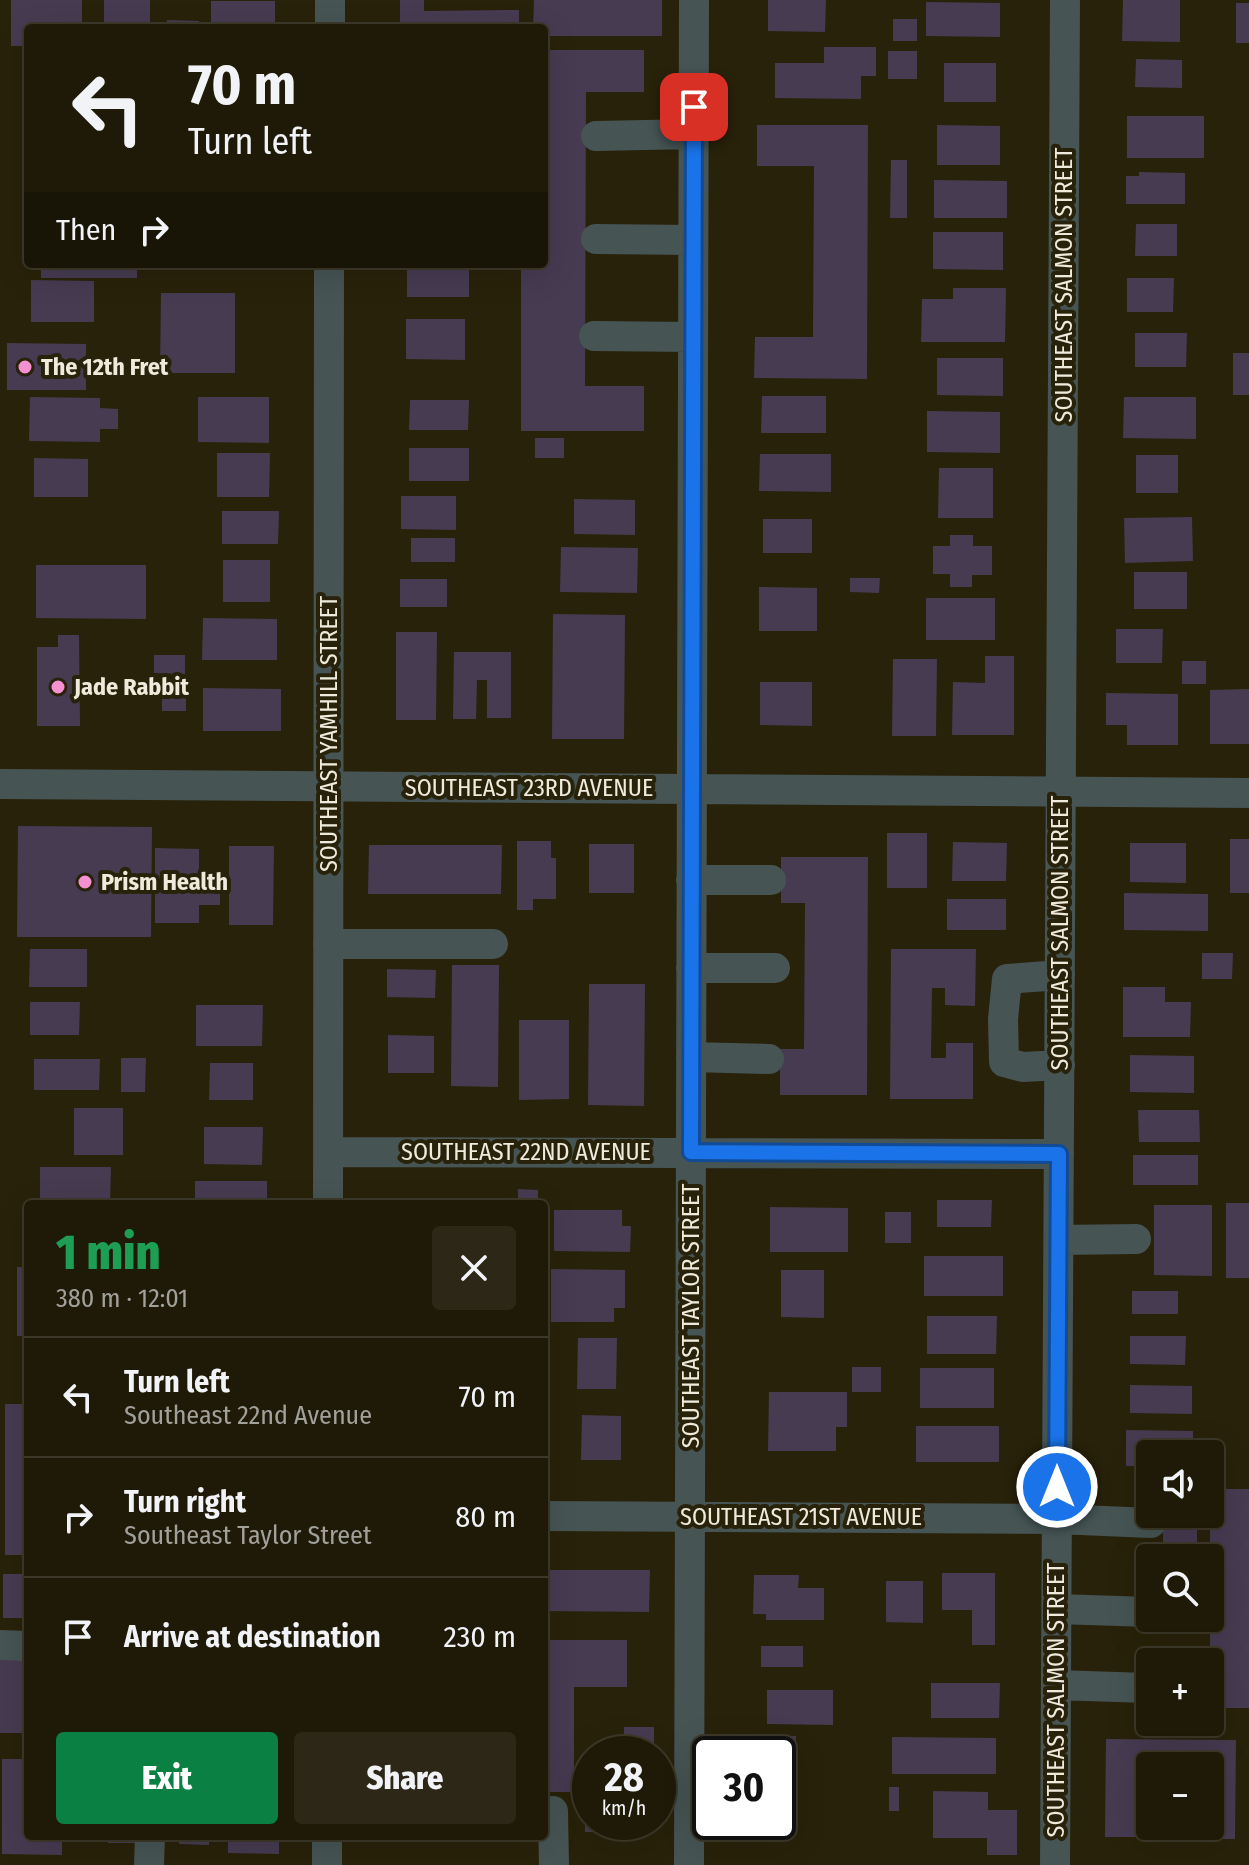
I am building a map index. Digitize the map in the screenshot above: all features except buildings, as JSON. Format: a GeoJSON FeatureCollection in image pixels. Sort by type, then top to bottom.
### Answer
{"type":"FeatureCollection","features":[{"type":"Feature","properties":{"kind":"street"},"geometry":{"type":"LineString","coordinates":[[330,0],[330,24]]}},
{"type":"Feature","properties":{"kind":"street","name":"SOUTHEAST TAYLOR STREET"},"geometry":{"type":"LineString","coordinates":[[689,1865],[694,0]]}},
{"type":"Feature","properties":{"kind":"street","name":"SOUTHEAST SALMON STREET"},"geometry":{"type":"LineString","coordinates":[[1055,1865],[1065,0]]}},
{"type":"Feature","properties":{"kind":"street"},"geometry":{"type":"LineString","coordinates":[[596,136],[694,134]]}},
{"type":"Feature","properties":{"kind":"street"},"geometry":{"type":"LineString","coordinates":[[596,239],[693,240]]}},
{"type":"Feature","properties":{"kind":"street","name":"SOUTHEAST YAMHILL STREET"},"geometry":{"type":"LineString","coordinates":[[328,1200],[329,268]]}},
{"type":"Feature","properties":{"kind":"street"},"geometry":{"type":"LineString","coordinates":[[594,336],[693,337]]}},
{"type":"Feature","properties":{"kind":"street","name":"SOUTHEAST 23RD AVENUE"},"geometry":{"type":"LineString","coordinates":[[0,784],[1249,793]]}},
{"type":"Feature","properties":{"kind":"street"},"geometry":{"type":"LineString","coordinates":[[691,880],[771,880]]}},
{"type":"Feature","properties":{"kind":"street"},"geometry":{"type":"LineString","coordinates":[[328,944],[493,944]]}},
{"type":"Feature","properties":{"kind":"street"},"geometry":{"type":"LineString","coordinates":[[691,968],[775,968]]}},
{"type":"Feature","properties":{"kind":"street"},"geometry":{"type":"LineString","coordinates":[[1060,975],[1007,979],[1003,1019],[1004,1062],[1023,1067],[1060,1065]]}},
{"type":"Feature","properties":{"kind":"street"},"geometry":{"type":"LineString","coordinates":[[691,1057],[769,1059]]}},
{"type":"Feature","properties":{"kind":"street","name":"SOUTHEAST 22ND AVENUE"},"geometry":{"type":"LineString","coordinates":[[328,1152],[1059,1154]]}},
{"type":"Feature","properties":{"kind":"street"},"geometry":{"type":"LineString","coordinates":[[1059,1240],[1136,1239]]}},
{"type":"Feature","properties":{"kind":"street","name":"SOUTHEAST 21ST AVENUE"},"geometry":{"type":"LineString","coordinates":[[548,1516],[1057,1519],[1136,1522]]}},
{"type":"Feature","properties":{"kind":"street"},"geometry":{"type":"LineString","coordinates":[[1057,1609],[1136,1612]]}},
{"type":"Feature","properties":{"kind":"street"},"geometry":{"type":"LineString","coordinates":[[0,1645],[24,1646]]}},
{"type":"Feature","properties":{"kind":"street"},"geometry":{"type":"LineString","coordinates":[[1056,1685],[1136,1688]]}},
{"type":"Feature","properties":{"kind":"street"},"geometry":{"type":"LineString","coordinates":[[553,1811],[554,1865]]}},
{"type":"Feature","properties":{"kind":"street"},"geometry":{"type":"LineString","coordinates":[[149,1865],[150,1840]]}},
{"type":"Feature","properties":{"kind":"street"},"geometry":{"type":"LineString","coordinates":[[327,1840],[327,1865]]}},
{"type":"Feature","properties":{"kind":"place","name":"The 12th Fret"},"geometry":{"type":"Point","coordinates":[25,367]}},
{"type":"Feature","properties":{"kind":"place","name":"Jade Rabbit"},"geometry":{"type":"Point","coordinates":[58,687]}},
{"type":"Feature","properties":{"kind":"place","name":"Prism Health"},"geometry":{"type":"Point","coordinates":[85,882]}},
{"type":"Feature","properties":{"kind":"route"},"geometry":{"type":"LineString","coordinates":[[694,107],[691,1152],[1059,1154],[1057,1487]]}}]}
